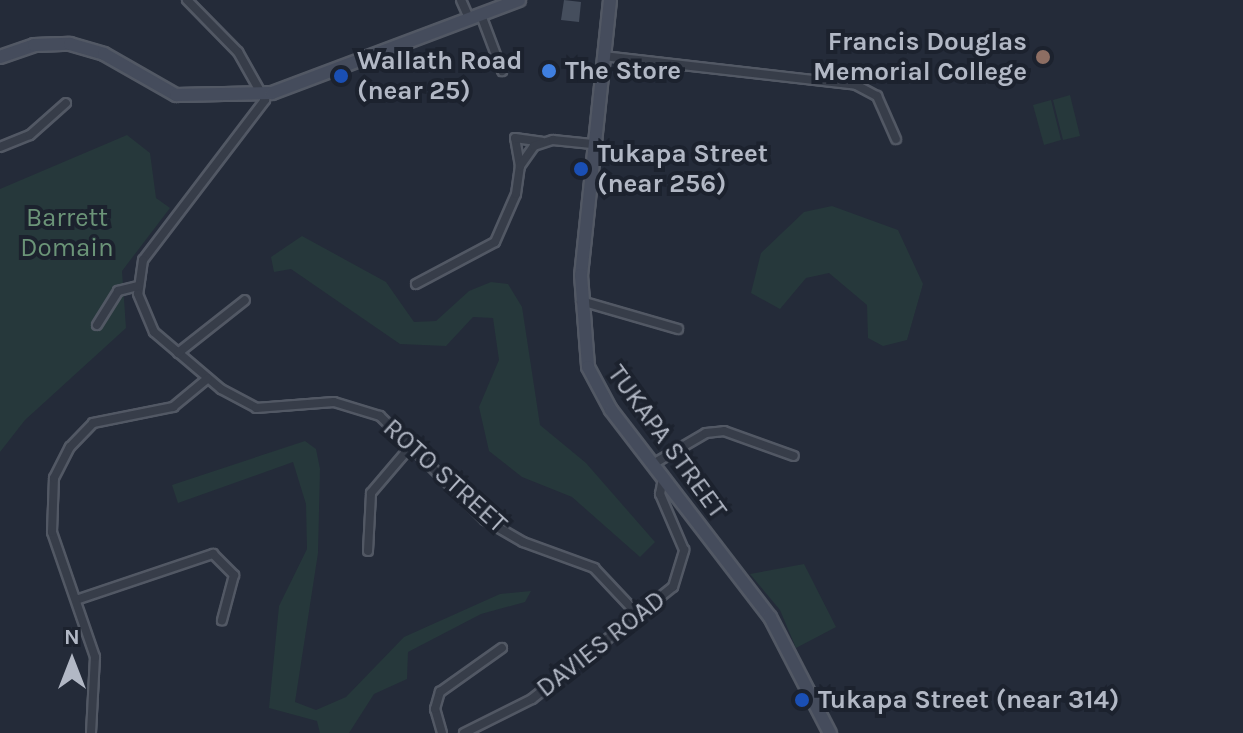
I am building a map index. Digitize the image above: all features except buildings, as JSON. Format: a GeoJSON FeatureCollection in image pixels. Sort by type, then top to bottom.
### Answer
{"type":"FeatureCollection","features":[{"type":"Feature","properties":{"kind":"street"},"geometry":{"type":"LineString","coordinates":[[97,325],[118,291],[138,286],[148,251],[265,100],[238,52],[187,0]]}},
{"type":"Feature","properties":{"kind":"street"},"geometry":{"type":"LineString","coordinates":[[461,0],[475,16],[502,71]]}},
{"type":"Feature","properties":{"kind":"street"},"geometry":{"type":"LineString","coordinates":[[0,57],[34,45],[70,44],[104,54],[176,95],[282,91],[519,0]]}},
{"type":"Feature","properties":{"kind":"street","name":"TUKAPA STREET"},"geometry":{"type":"LineString","coordinates":[[610,0],[592,144],[580,301],[592,379],[663,478],[770,617],[830,733]]}},
{"type":"Feature","properties":{"kind":"street"},"geometry":{"type":"LineString","coordinates":[[603,56],[856,85],[877,96],[896,139]]}},
{"type":"Feature","properties":{"kind":"street"},"geometry":{"type":"LineString","coordinates":[[0,147],[30,135],[66,103]]}},
{"type":"Feature","properties":{"kind":"street"},"geometry":{"type":"LineString","coordinates":[[416,284],[495,242],[516,194],[520,166],[515,138],[592,144]]}},
{"type":"Feature","properties":{"kind":"street"},"geometry":{"type":"LineString","coordinates":[[520,166],[542,142]]}},
{"type":"Feature","properties":{"kind":"street","name":"ROTO STREET"},"geometry":{"type":"LineString","coordinates":[[138,286],[147,322],[178,353],[240,402],[268,411],[357,406],[380,416],[495,527],[594,568],[640,617]]}},
{"type":"Feature","properties":{"kind":"street"},"geometry":{"type":"LineString","coordinates":[[178,353],[245,300]]}},
{"type":"Feature","properties":{"kind":"street"},"geometry":{"type":"LineString","coordinates":[[580,301],[678,329]]}},
{"type":"Feature","properties":{"kind":"street"},"geometry":{"type":"LineString","coordinates":[[91,733],[95,657],[50,520],[52,489],[64,456],[93,423],[173,407],[208,378]]}},
{"type":"Feature","properties":{"kind":"street"},"geometry":{"type":"LineString","coordinates":[[653,464],[706,433],[724,431],[794,456]]}},
{"type":"Feature","properties":{"kind":"street"},"geometry":{"type":"LineString","coordinates":[[368,551],[371,493],[411,446]]}},
{"type":"Feature","properties":{"kind":"street","name":"DAVIES ROAD"},"geometry":{"type":"LineString","coordinates":[[464,733],[512,712],[640,617],[673,587],[685,560],[660,494],[663,478]]}},
{"type":"Feature","properties":{"kind":"street"},"geometry":{"type":"LineString","coordinates":[[76,600],[213,554],[234,575],[222,620]]}},
{"type":"Feature","properties":{"kind":"street"},"geometry":{"type":"LineString","coordinates":[[442,733],[435,709],[440,692],[502,648]]}},
{"type":"Feature","properties":{"kind":"green space"},"geometry":{"type":"Polygon","coordinates":[[[1070,95],[1080,136],[1063,140],[1053,100],[1070,95]]]}},
{"type":"Feature","properties":{"kind":"green space"},"geometry":{"type":"Polygon","coordinates":[[[1051,100],[1061,140],[1044,145],[1033,105],[1051,100]]]}},
{"type":"Feature","properties":{"kind":"green space","name":"Barrett Domain"},"geometry":{"type":"Polygon","coordinates":[[[127,135],[150,153],[156,198],[170,208],[122,271],[126,328],[25,420],[0,452],[0,189],[127,135]]]}},
{"type":"Feature","properties":{"kind":"green space"},"geometry":{"type":"Polygon","coordinates":[[[832,206],[898,230],[923,284],[907,340],[883,346],[868,338],[867,305],[829,273],[806,278],[780,309],[751,293],[761,253],[804,212],[832,206]]]}},
{"type":"Feature","properties":{"kind":"green space"},"geometry":{"type":"Polygon","coordinates":[[[302,236],[386,282],[414,322],[436,321],[469,291],[491,282],[508,284],[522,307],[540,425],[586,463],[655,542],[640,557],[572,497],[522,477],[489,451],[479,407],[499,360],[493,318],[473,317],[446,346],[400,344],[291,269],[274,272],[271,257],[302,236]]]}},
{"type":"Feature","properties":{"kind":"green space"},"geometry":{"type":"Polygon","coordinates":[[[305,441],[316,449],[320,469],[318,553],[295,702],[316,710],[346,697],[404,637],[500,594],[531,591],[525,602],[481,614],[408,652],[407,679],[374,694],[349,733],[320,733],[317,721],[269,708],[279,606],[307,549],[306,504],[293,462],[178,503],[172,485],[305,441]]]}},
{"type":"Feature","properties":{"kind":"green space"},"geometry":{"type":"Polygon","coordinates":[[[804,564],[836,627],[796,648],[780,610],[750,574],[804,564]]]}},
{"type":"Feature","properties":{"kind":"place","name":"Francis Douglas Memorial College"},"geometry":{"type":"Point","coordinates":[1043,57]}},
{"type":"Feature","properties":{"kind":"place","name":"The Store"},"geometry":{"type":"Point","coordinates":[549,71]}},
{"type":"Feature","properties":{"kind":"place","name":"Wallath Road (near 25)"},"geometry":{"type":"Point","coordinates":[341,76]}},
{"type":"Feature","properties":{"kind":"place","name":"Tukapa Street (near 256)"},"geometry":{"type":"Point","coordinates":[581,169]}},
{"type":"Feature","properties":{"kind":"place","name":"Tukapa Street (near 314)"},"geometry":{"type":"Point","coordinates":[802,700]}}]}
